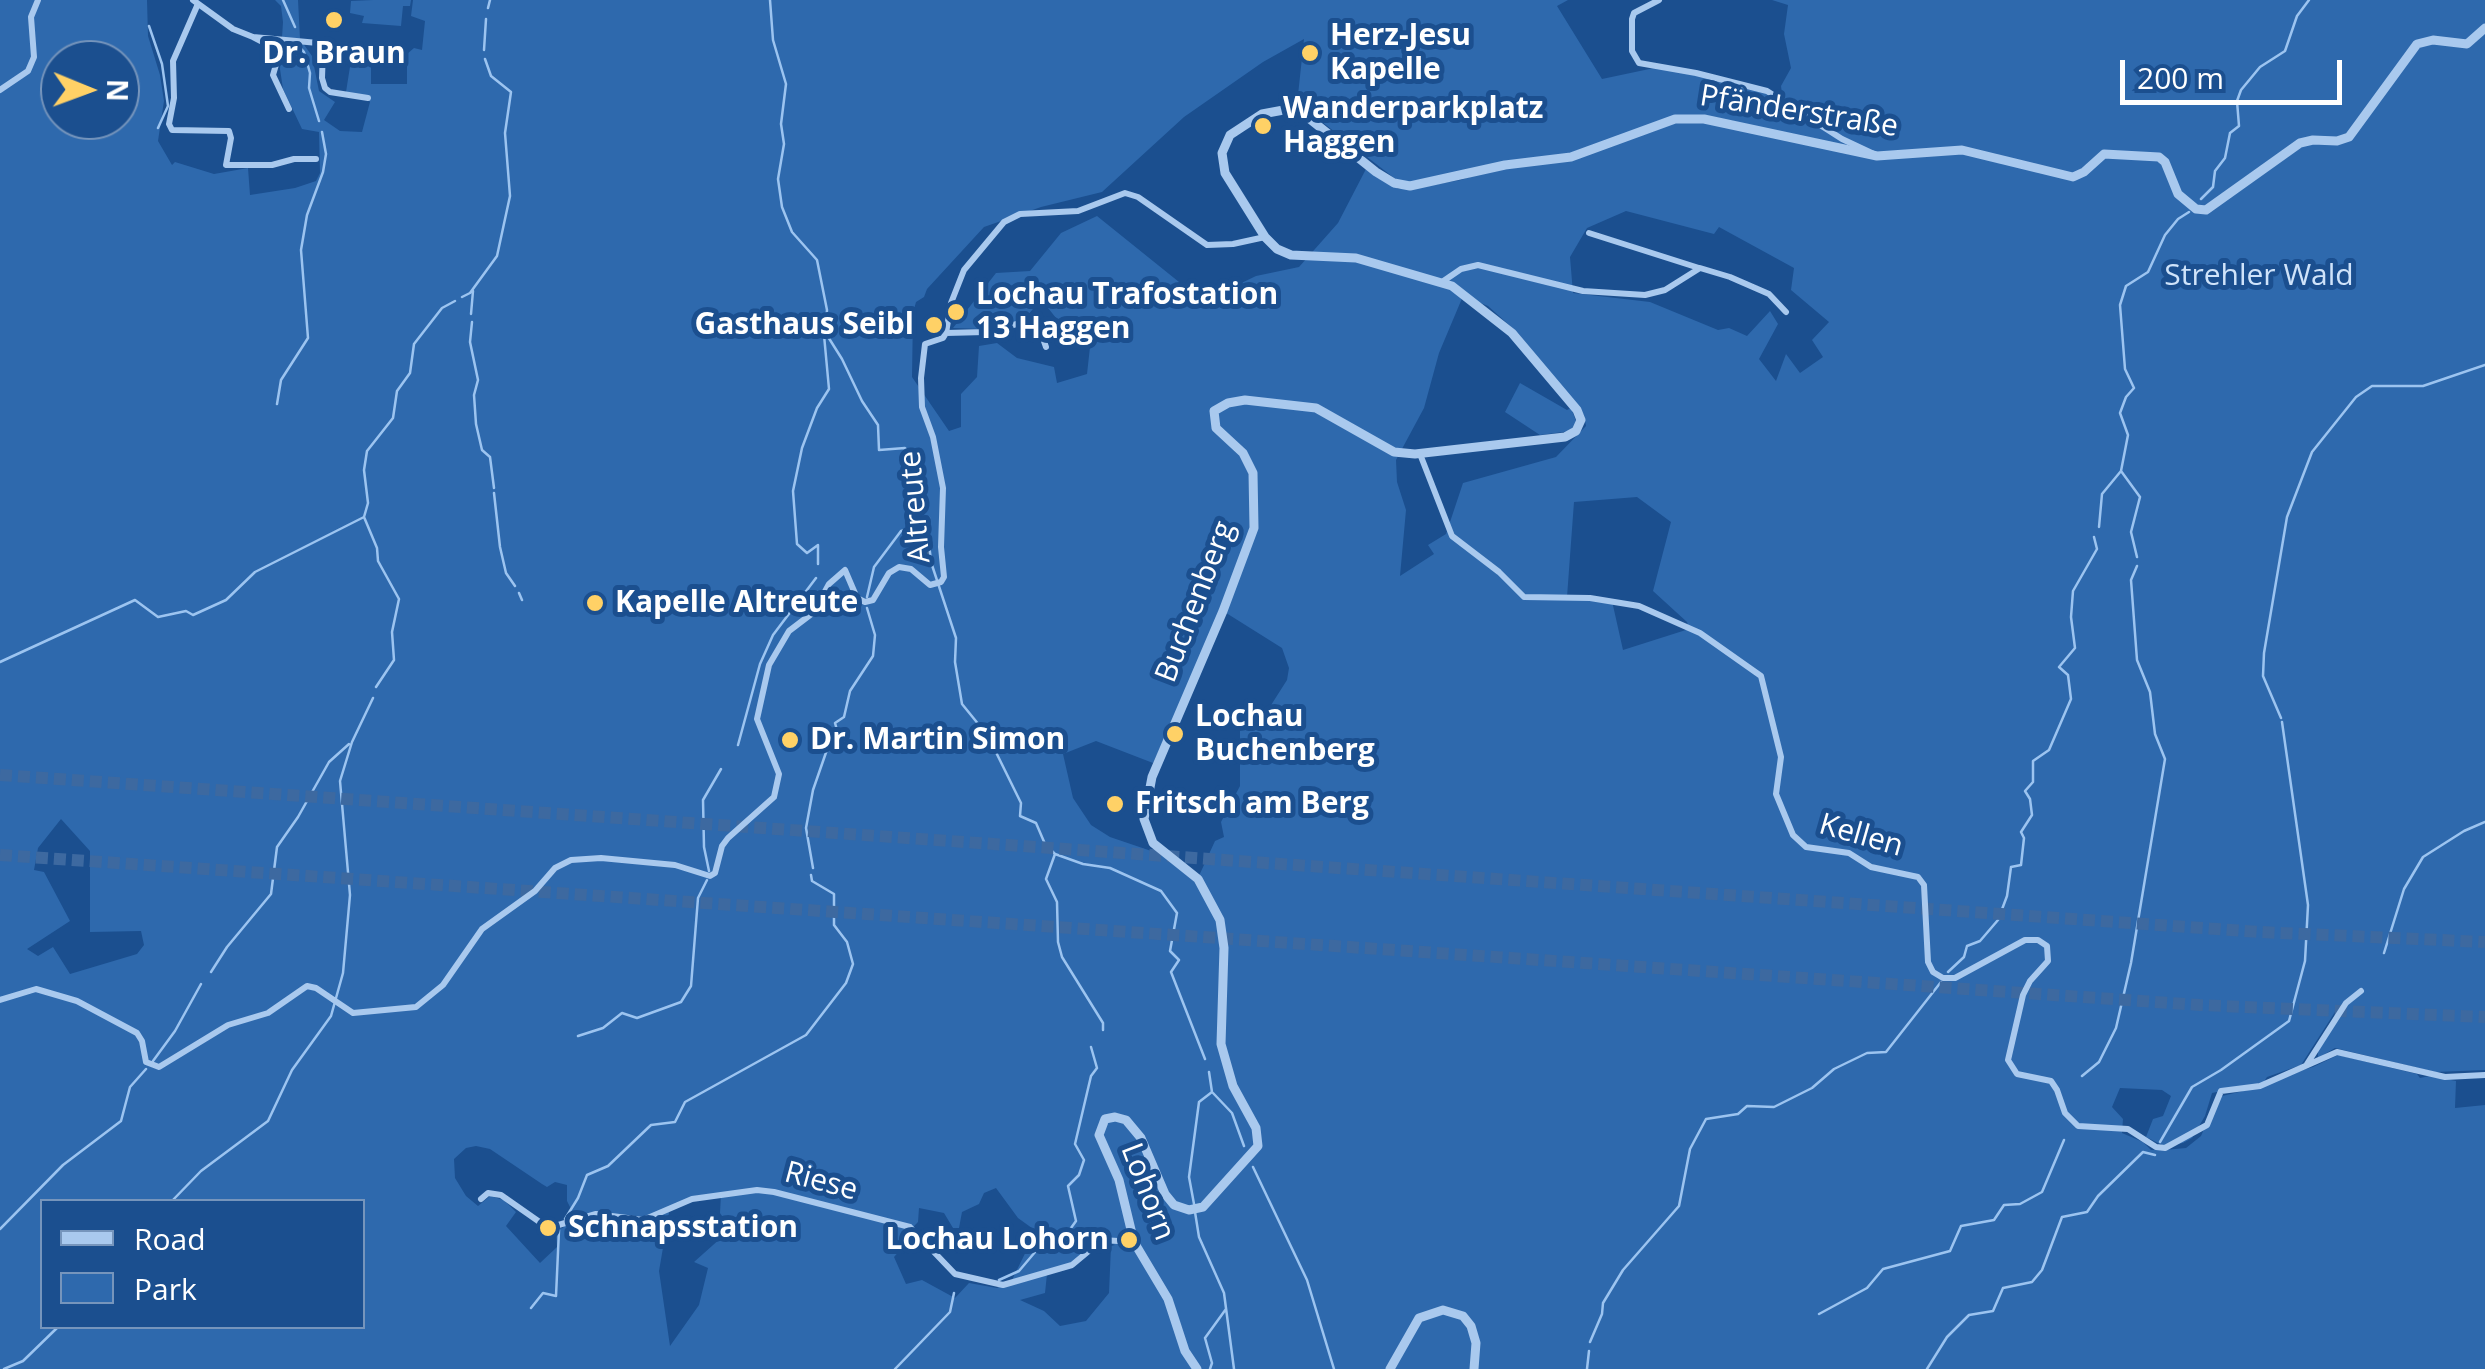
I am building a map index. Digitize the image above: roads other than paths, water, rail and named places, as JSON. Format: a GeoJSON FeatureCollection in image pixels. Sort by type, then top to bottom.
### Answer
{"type":"FeatureCollection","features":[{"type":"Feature","properties":{"kind":"street"},"geometry":{"type":"LineString","coordinates":[[0,90],[23,76],[34,57],[31,17],[38,0]]}},
{"type":"Feature","properties":{"kind":"street"},"geometry":{"type":"LineString","coordinates":[[1659,0],[1634,13],[1632,19],[1632,51],[1639,64],[1767,91],[1842,139],[1877,156]]}},
{"type":"Feature","properties":{"kind":"street"},"geometry":{"type":"LineString","coordinates":[[289,108],[274,75],[280,51],[233,29],[195,3],[173,61],[174,98],[169,124],[172,130],[229,131],[232,138],[226,165],[272,165],[294,158],[316,159]]}},
{"type":"Feature","properties":{"kind":"street","name":"Pfänderstraße"},"geometry":{"type":"LineString","coordinates":[[1265,237],[1225,173],[1223,148],[1235,130],[1270,111],[1306,116],[1376,172],[1394,183],[1410,186],[1505,165],[1571,157],[1656,125],[1690,118],[1739,124],[1877,156],[1962,150],[2073,177],[2104,154],[2159,157],[2165,162],[2178,194],[2196,209],[2206,210],[2300,143],[2338,142],[2350,136],[2417,44],[2433,40],[2467,44],[2485,28]]}},
{"type":"Feature","properties":{"kind":"street"},"geometry":{"type":"LineString","coordinates":[[253,37],[318,43],[323,48],[325,88],[368,98]]}},
{"type":"Feature","properties":{"kind":"street"},"geometry":{"type":"LineString","coordinates":[[1046,347],[1041,332],[1028,324],[985,332],[946,333],[951,303],[962,274],[1004,222],[1023,214],[1078,211],[1125,193],[1138,197],[1206,245],[1265,237],[1291,255],[1356,258],[1442,282],[1462,292],[1512,332],[1577,410],[1581,420],[1576,431],[1564,437],[1420,454]]}},
{"type":"Feature","properties":{"kind":"street"},"geometry":{"type":"LineString","coordinates":[[1589,233],[1730,277],[1769,294],[1786,312]]}},
{"type":"Feature","properties":{"kind":"street"},"geometry":{"type":"LineString","coordinates":[[1442,282],[1461,269],[1478,265],[1583,291],[1645,295],[1665,290],[1700,268]]}},
{"type":"Feature","properties":{"kind":"street","name":"Altreute"},"geometry":{"type":"LineString","coordinates":[[0,1000],[36,989],[77,1001],[137,1032],[146,1062],[154,1067],[173,1061],[228,1025],[268,1013],[307,986],[361,1014],[416,1007],[443,985],[482,929],[535,891],[556,868],[577,858],[676,864],[702,876],[715,872],[728,838],[774,797],[779,774],[756,719],[769,665],[789,630],[814,612],[829,584],[845,570],[857,598],[864,602],[873,600],[889,573],[899,567],[912,568],[937,583],[944,570],[944,488],[933,436],[922,408],[924,348],[946,333]]}},
{"type":"Feature","properties":{"kind":"street","name":"Buchenberg"},"geometry":{"type":"LineString","coordinates":[[1198,878],[1153,843],[1144,809],[1152,776],[1254,528],[1252,473],[1243,454],[1216,428],[1214,411],[1239,400],[1316,408],[1394,452],[1420,454]]}},
{"type":"Feature","properties":{"kind":"street","name":"Kellen"},"geometry":{"type":"LineString","coordinates":[[1420,454],[1452,536],[1499,572],[1521,595],[1530,600],[1590,598],[1638,606],[1700,633],[1757,672],[1764,682],[1781,757],[1776,794],[1793,835],[1806,847],[1848,854],[1871,867],[1918,876],[1924,886],[1928,962],[1939,976],[1948,979],[1963,975],[2025,940],[2038,940],[2046,946],[2048,961],[2023,995],[2008,1060],[2018,1074],[2051,1081],[2072,1123],[2090,1129],[2128,1128],[2156,1147],[2165,1148],[2207,1125],[2221,1091],[2260,1086],[2306,1065]]}},
{"type":"Feature","properties":{"kind":"street","name":"Lohorn"},"geometry":{"type":"LineString","coordinates":[[1198,878],[1216,910],[1223,933],[1221,1044],[1233,1086],[1253,1121],[1258,1141],[1252,1155],[1196,1210],[1178,1208],[1165,1194],[1134,1128],[1120,1118],[1105,1120],[1099,1130],[1100,1143],[1117,1175],[1134,1242],[1168,1300],[1185,1352],[1198,1369]]}},
{"type":"Feature","properties":{"kind":"street"},"geometry":{"type":"LineString","coordinates":[[2306,1065],[2336,1016],[2361,990]]}},
{"type":"Feature","properties":{"kind":"street"},"geometry":{"type":"LineString","coordinates":[[2306,1065],[2342,1052],[2446,1077],[2485,1075]]}},
{"type":"Feature","properties":{"kind":"street","name":"Riese"},"geometry":{"type":"LineString","coordinates":[[480,1199],[488,1193],[501,1194],[540,1223],[555,1226],[596,1214],[643,1220],[692,1200],[757,1190],[774,1192],[910,1227],[955,1274],[1003,1284],[1072,1265],[1102,1240],[1134,1242]]}},
{"type":"Feature","properties":{"kind":"street"},"geometry":{"type":"LineString","coordinates":[[1390,1369],[1414,1325],[1436,1310],[1457,1313],[1468,1320],[1476,1338],[1474,1369]]}},
{"type":"Feature","properties":{"kind":"waterway"},"geometry":{"type":"LineString","coordinates":[[283,0],[295,27]]}},
{"type":"Feature","properties":{"kind":"waterway"},"geometry":{"type":"LineString","coordinates":[[488,8],[490,0]]}},
{"type":"Feature","properties":{"kind":"waterway"},"geometry":{"type":"LineString","coordinates":[[770,0],[773,40],[786,84],[781,124],[784,144],[778,179],[782,207],[792,232],[817,260],[827,310],[825,332],[878,425],[879,450],[905,448],[921,467],[915,486],[918,517]]}},
{"type":"Feature","properties":{"kind":"waterway"},"geometry":{"type":"LineString","coordinates":[[2201,199],[2213,187],[2230,133],[2239,126],[2237,101],[2241,90],[2260,67],[2285,51],[2297,16],[2309,0]]}},
{"type":"Feature","properties":{"kind":"waterway"},"geometry":{"type":"LineString","coordinates":[[484,50],[486,19]]}},
{"type":"Feature","properties":{"kind":"waterway"},"geometry":{"type":"LineString","coordinates":[[149,26],[162,64],[168,106],[158,128]]}},
{"type":"Feature","properties":{"kind":"waterway"},"geometry":{"type":"LineString","coordinates":[[297,44],[304,52],[319,121]]}},
{"type":"Feature","properties":{"kind":"waterway"},"geometry":{"type":"LineString","coordinates":[[462,297],[470,293],[497,256],[510,196],[505,133],[511,92],[491,76],[485,59]]}},
{"type":"Feature","properties":{"kind":"waterway"},"geometry":{"type":"LineString","coordinates":[[277,404],[281,380],[308,338],[301,250],[307,215],[323,172],[326,154],[322,132]]}},
{"type":"Feature","properties":{"kind":"waterway"},"geometry":{"type":"LineString","coordinates":[[2099,527],[2102,494],[2121,471],[2128,435],[2120,413],[2134,388],[2125,369],[2120,305],[2126,286],[2148,272],[2165,235],[2189,212]]}},
{"type":"Feature","properties":{"kind":"waterway"},"geometry":{"type":"LineString","coordinates":[[471,314],[473,291]]}},
{"type":"Feature","properties":{"kind":"waterway"},"geometry":{"type":"LineString","coordinates":[[376,687],[394,660],[392,632],[399,599],[378,561],[364,517],[368,503],[364,470],[367,451],[393,418],[397,391],[410,373],[414,344],[442,308],[455,301]]}},
{"type":"Feature","properties":{"kind":"waterway"},"geometry":{"type":"LineString","coordinates":[[472,322],[470,342],[478,380],[474,395],[476,424],[482,450],[490,457],[494,488]]}},
{"type":"Feature","properties":{"kind":"waterway"},"geometry":{"type":"LineString","coordinates":[[818,564],[818,545],[807,553],[797,544],[793,491],[802,448],[817,408],[829,389],[824,335]]}},
{"type":"Feature","properties":{"kind":"waterway"},"geometry":{"type":"LineString","coordinates":[[2281,718],[2263,676],[2264,653],[2287,517],[2312,452],[2356,397],[2372,386],[2423,386],[2485,365]]}},
{"type":"Feature","properties":{"kind":"waterway"},"geometry":{"type":"LineString","coordinates":[[2121,471],[2140,497],[2131,532],[2137,557]]}},
{"type":"Feature","properties":{"kind":"waterway"},"geometry":{"type":"LineString","coordinates":[[494,493],[500,547],[506,573],[515,586]]}},
{"type":"Feature","properties":{"kind":"waterway"},"geometry":{"type":"LineString","coordinates":[[0,662],[135,600],[158,617],[186,611],[193,615],[226,600],[255,572],[364,517]]}},
{"type":"Feature","properties":{"kind":"waterway"},"geometry":{"type":"LineString","coordinates":[[867,597],[874,567],[901,531],[913,528]]}},
{"type":"Feature","properties":{"kind":"waterway"},"geometry":{"type":"LineString","coordinates":[[1948,972],[1964,957],[1967,946],[1980,941],[1998,920],[2007,896],[2011,867],[2021,865],[2021,832],[2032,815],[2025,791],[2033,782],[2033,761],[2049,750],[2071,699],[2068,675],[2059,667],[2075,648],[2073,591],[2097,549],[2094,537]]}},
{"type":"Feature","properties":{"kind":"waterway"},"geometry":{"type":"LineString","coordinates":[[930,559],[956,638],[955,662],[962,704],[988,736],[1021,803],[1020,816],[1036,823],[1045,844],[1055,854],[1110,868],[1161,891],[1177,913],[1170,951],[1179,960],[1171,972],[1205,1059]]}},
{"type":"Feature","properties":{"kind":"waterway"},"geometry":{"type":"LineString","coordinates":[[2082,1076],[2099,1062],[2116,1028],[2131,963],[2165,759],[2155,734],[2150,692],[2137,660],[2131,580],[2137,566]]}},
{"type":"Feature","properties":{"kind":"waterway"},"geometry":{"type":"LineString","coordinates":[[738,745],[760,664],[773,635],[816,578]]}},
{"type":"Feature","properties":{"kind":"waterway"},"geometry":{"type":"LineString","coordinates":[[519,593],[522,600]]}},
{"type":"Feature","properties":{"kind":"waterway"},"geometry":{"type":"LineString","coordinates":[[813,868],[806,828],[813,790],[830,741],[839,737],[835,723],[844,717],[850,691],[873,656],[875,635],[867,608]]}},
{"type":"Feature","properties":{"kind":"waterway"},"geometry":{"type":"LineString","coordinates":[[174,1199],[201,1171],[268,1121],[292,1070],[331,1016],[343,973],[350,895],[340,781],[352,742],[373,698]]}},
{"type":"Feature","properties":{"kind":"waterway"},"geometry":{"type":"LineString","coordinates":[[2160,1142],[2192,1087],[2289,1021],[2305,961],[2308,905],[2282,722]]}},
{"type":"Feature","properties":{"kind":"waterway"},"geometry":{"type":"LineString","coordinates":[[211,972],[271,894],[277,847],[329,762],[349,744]]}},
{"type":"Feature","properties":{"kind":"waterway"},"geometry":{"type":"LineString","coordinates":[[709,871],[703,800],[721,769]]}},
{"type":"Feature","properties":{"kind":"waterway"},"geometry":{"type":"LineString","coordinates":[[2384,953],[2404,889],[2423,857],[2485,822]]}},
{"type":"Feature","properties":{"kind":"waterway"},"geometry":{"type":"LineString","coordinates":[[1055,854],[1046,879],[1057,902],[1062,957],[1103,1023],[1103,1030]]}},
{"type":"Feature","properties":{"kind":"waterway"},"geometry":{"type":"LineString","coordinates":[[565,1219],[587,1175],[608,1166],[651,1125],[675,1122],[685,1102],[806,1035],[846,983],[853,964],[847,942],[834,925],[834,894],[812,881],[811,875]]}},
{"type":"Feature","properties":{"kind":"waterway"},"geometry":{"type":"LineString","coordinates":[[578,1036],[603,1028],[622,1013],[637,1018],[681,1002],[691,986],[698,898],[707,880]]}},
{"type":"Feature","properties":{"kind":"waterway"},"geometry":{"type":"LineString","coordinates":[[1590,1342],[1603,1303],[1623,1270],[1679,1206],[1690,1149],[1706,1119],[1738,1114],[1747,1106],[1774,1107],[1812,1088],[1834,1069],[1867,1053],[1886,1052],[1941,982]]}},
{"type":"Feature","properties":{"kind":"waterway"},"geometry":{"type":"LineString","coordinates":[[153,1061],[201,984]]}},
{"type":"Feature","properties":{"kind":"waterway"},"geometry":{"type":"LineString","coordinates":[[999,1280],[1019,1271],[1041,1245],[1066,1235],[1076,1221],[1068,1186],[1079,1175],[1084,1160],[1075,1144],[1091,1076],[1097,1068],[1091,1047]]}},
{"type":"Feature","properties":{"kind":"waterway"},"geometry":{"type":"LineString","coordinates":[[0,1229],[63,1165],[121,1121],[130,1087],[146,1069]]}},
{"type":"Feature","properties":{"kind":"waterway"},"geometry":{"type":"LineString","coordinates":[[1194,1204],[1189,1177],[1199,1102],[1212,1092],[1209,1072]]}},
{"type":"Feature","properties":{"kind":"waterway"},"geometry":{"type":"LineString","coordinates":[[1213,1093],[1232,1113],[1244,1146]]}},
{"type":"Feature","properties":{"kind":"waterway"},"geometry":{"type":"LineString","coordinates":[[1819,1314],[1867,1288],[1883,1269],[1950,1251],[1961,1226],[1994,1220],[2004,1205],[2020,1204],[2042,1192],[2064,1140]]}},
{"type":"Feature","properties":{"kind":"waterway"},"geometry":{"type":"LineString","coordinates":[[1927,1369],[1947,1337],[1969,1315],[1993,1311],[2003,1288],[2032,1282],[2042,1270],[2062,1217],[2087,1212],[2143,1152],[2155,1155]]}},
{"type":"Feature","properties":{"kind":"waterway"},"geometry":{"type":"LineString","coordinates":[[1253,1167],[1307,1280],[1334,1369]]}},
{"type":"Feature","properties":{"kind":"waterway"},"geometry":{"type":"LineString","coordinates":[[1195,1212],[1199,1237],[1224,1293],[1234,1369]]}},
{"type":"Feature","properties":{"kind":"waterway"},"geometry":{"type":"LineString","coordinates":[[531,1308],[543,1293],[556,1296],[559,1230]]}},
{"type":"Feature","properties":{"kind":"waterway"},"geometry":{"type":"LineString","coordinates":[[895,1369],[950,1312],[954,1293]]}},
{"type":"Feature","properties":{"kind":"waterway"},"geometry":{"type":"LineString","coordinates":[[1210,1369],[1205,1338],[1226,1309]]}},
{"type":"Feature","properties":{"kind":"waterway"},"geometry":{"type":"LineString","coordinates":[[4,1369],[23,1361],[56,1329]]}},
{"type":"Feature","properties":{"kind":"waterway"},"geometry":{"type":"LineString","coordinates":[[1587,1369],[1589,1351]]}},
{"type":"Feature","properties":{"kind":"tunnel"},"geometry":{"type":"LineString","coordinates":[[0,775],[2260,932],[2485,942]]}},
{"type":"Feature","properties":{"kind":"tunnel"},"geometry":{"type":"LineString","coordinates":[[0,855],[2200,1005],[2485,1017]]}},
{"type":"Feature","properties":{"kind":"place","name":"Dr. Braun"},"geometry":{"type":"Point","coordinates":[334,20]}},
{"type":"Feature","properties":{"kind":"place","name":"Herz-Jesu Kapelle"},"geometry":{"type":"Point","coordinates":[1310,53]}},
{"type":"Feature","properties":{"kind":"place","name":"Wanderparkplatz Haggen"},"geometry":{"type":"Point","coordinates":[1263,126]}},
{"type":"Feature","properties":{"kind":"place","name":"Lochau Trafostation 13 Haggen"},"geometry":{"type":"Point","coordinates":[956,312]}},
{"type":"Feature","properties":{"kind":"place","name":"Gasthaus Seibl"},"geometry":{"type":"Point","coordinates":[934,325]}},
{"type":"Feature","properties":{"kind":"place","name":"Kapelle Altreute"},"geometry":{"type":"Point","coordinates":[595,603]}},
{"type":"Feature","properties":{"kind":"place","name":"Lochau Buchenberg"},"geometry":{"type":"Point","coordinates":[1175,734]}},
{"type":"Feature","properties":{"kind":"place","name":"Dr. Martin Simon"},"geometry":{"type":"Point","coordinates":[790,740]}},
{"type":"Feature","properties":{"kind":"place","name":"Fritsch am Berg"},"geometry":{"type":"Point","coordinates":[1115,804]}},
{"type":"Feature","properties":{"kind":"place","name":"Schnapsstation"},"geometry":{"type":"Point","coordinates":[548,1228]}},
{"type":"Feature","properties":{"kind":"place","name":"Lochau Lohorn"},"geometry":{"type":"Point","coordinates":[1129,1240]}},
{"type":"Feature","properties":{"kind":"park label","name":"Strehler Wald"},"geometry":{"type":"Point","coordinates":[2259,276]}}]}
